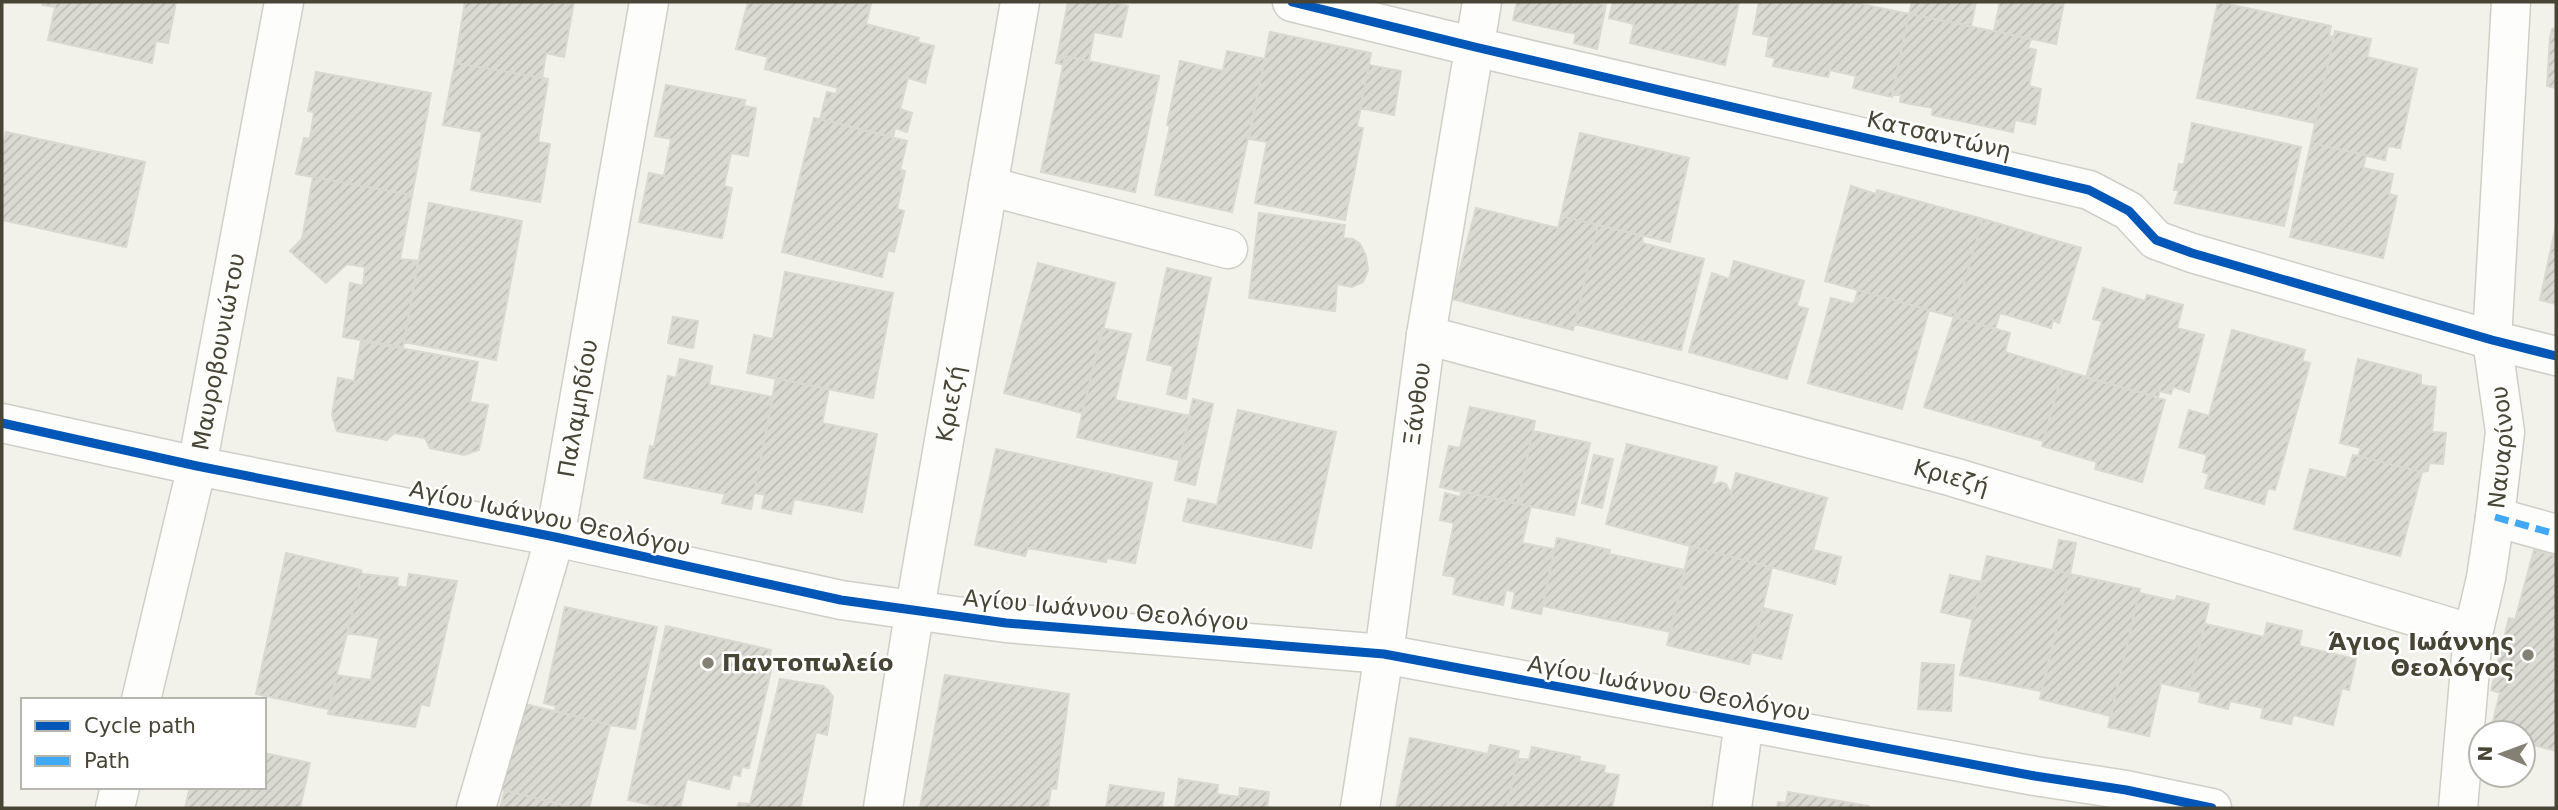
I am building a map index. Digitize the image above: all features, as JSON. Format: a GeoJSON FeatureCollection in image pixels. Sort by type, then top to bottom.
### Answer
{"type":"FeatureCollection","features":[{"type":"Feature","properties":{"kind":"street","name":"Μαυροβουνιώτου"},"geometry":{"type":"LineString","coordinates":[[141,698],[197,466],[284,2]]}},
{"type":"Feature","properties":{"kind":"street","name":"Παλαμηδίου"},"geometry":{"type":"LineString","coordinates":[[476,808],[555,537],[649,2]]}},
{"type":"Feature","properties":{"kind":"street","name":"Κριεζή"},"geometry":{"type":"LineString","coordinates":[[883,808],[1020,2]]}},
{"type":"Feature","properties":{"kind":"street","name":"Κατσαντώνη"},"geometry":{"type":"LineString","coordinates":[[1292,2],[2089,190],[2129,211],[2157,240],[2192,253],[2556,356]]}},
{"type":"Feature","properties":{"kind":"street","name":"Ξάνθου"},"geometry":{"type":"LineString","coordinates":[[1360,808],[1384,654],[1426,335],[1482,2]]}},
{"type":"Feature","properties":{"kind":"street","name":"Ναυαρίνου"},"geometry":{"type":"LineString","coordinates":[[2458,808],[2473,634],[2496,517],[2505,432],[2492,340],[2511,2]]}},
{"type":"Feature","properties":{"kind":"street"},"geometry":{"type":"LineString","coordinates":[[988,186],[1228,250]]}},
{"type":"Feature","properties":{"kind":"street","name":"Κριεζή"},"geometry":{"type":"LineString","coordinates":[[1426,335],[1953,477],[2473,634]]}},
{"type":"Feature","properties":{"kind":"street","name":"Αγίου Ιωάννου Θεολόγου"},"geometry":{"type":"LineString","coordinates":[[2,423],[197,466],[555,537],[841,600],[915,608],[1006,623],[1384,654],[1744,722],[2124,799],[2212,808]]}},
{"type":"Feature","properties":{"kind":"street"},"geometry":{"type":"LineString","coordinates":[[2496,517],[2556,534]]}},
{"type":"Feature","properties":{"kind":"street"},"geometry":{"type":"LineString","coordinates":[[1732,808],[1744,722]]}},
{"type":"Feature","properties":{"kind":"street"},"geometry":{"type":"LineString","coordinates":[[115,808],[120,789]]}},
{"type":"Feature","properties":{"kind":"building"},"geometry":{"type":"Polygon","coordinates":[[[42,2],[176,2],[168,43],[156,41],[152,63],[48,40],[55,7],[42,5],[42,2]]]}},
{"type":"Feature","properties":{"kind":"building"},"geometry":{"type":"Polygon","coordinates":[[[465,2],[574,2],[564,57],[546,53],[542,78],[455,63],[465,2]]]}},
{"type":"Feature","properties":{"kind":"building"},"geometry":{"type":"Polygon","coordinates":[[[748,2],[871,4],[866,24],[919,38],[917,42],[934,46],[925,83],[908,78],[900,109],[912,113],[907,132],[895,128],[893,137],[820,119],[827,92],[836,94],[838,88],[765,69],[768,57],[736,49],[748,2]]]}},
{"type":"Feature","properties":{"kind":"building"},"geometry":{"type":"Polygon","coordinates":[[[1068,2],[1109,2],[1128,6],[1121,37],[1094,32],[1089,61],[1065,56],[1064,65],[1056,63],[1068,2]]]}},
{"type":"Feature","properties":{"kind":"building"},"geometry":{"type":"Polygon","coordinates":[[[1517,2],[1590,2],[1606,5],[1597,49],[1574,43],[1576,34],[1513,20],[1517,2]]]}},
{"type":"Feature","properties":{"kind":"building"},"geometry":{"type":"Polygon","coordinates":[[[1613,2],[1739,2],[1725,65],[1630,43],[1634,24],[1609,18],[1613,2]]]}},
{"type":"Feature","properties":{"kind":"building"},"geometry":{"type":"Polygon","coordinates":[[[1759,2],[1852,2],[1909,14],[1892,97],[1853,88],[1856,76],[1830,70],[1828,77],[1773,66],[1775,58],[1766,56],[1769,37],[1753,34],[1759,2]]]}},
{"type":"Feature","properties":{"kind":"building"},"geometry":{"type":"Polygon","coordinates":[[[1912,2],[1976,2],[1971,26],[1909,14],[1912,2]]]}},
{"type":"Feature","properties":{"kind":"building"},"geometry":{"type":"Polygon","coordinates":[[[2000,2],[2064,2],[2056,44],[1994,31],[2000,2]]]}},
{"type":"Feature","properties":{"kind":"building"},"geometry":{"type":"Polygon","coordinates":[[[2218,2],[2331,26],[2329,36],[2334,37],[2315,123],[2197,98],[2218,2]]]}},
{"type":"Feature","properties":{"kind":"building"},"geometry":{"type":"Polygon","coordinates":[[[1909,14],[2031,39],[2028,48],[2036,50],[2029,86],[2041,89],[2035,124],[2015,120],[2013,132],[1932,115],[1933,108],[1900,102],[1901,95],[1892,94],[1909,14]]]}},
{"type":"Feature","properties":{"kind":"building"},"geometry":{"type":"Polygon","coordinates":[[[2556,28],[2556,88],[2547,86],[2550,38],[2552,29],[2556,28]]]}},
{"type":"Feature","properties":{"kind":"building"},"geometry":{"type":"Polygon","coordinates":[[[2335,31],[2371,39],[2367,57],[2417,69],[2400,148],[2388,146],[2385,160],[2311,143],[2335,31]]]}},
{"type":"Feature","properties":{"kind":"building"},"geometry":{"type":"Polygon","coordinates":[[[1270,32],[1371,53],[1357,127],[1363,128],[1345,220],[1255,203],[1267,142],[1249,139],[1270,32]]]}},
{"type":"Feature","properties":{"kind":"building"},"geometry":{"type":"Polygon","coordinates":[[[1227,51],[1265,59],[1232,212],[1155,195],[1180,61],[1223,71],[1227,51]]]}},
{"type":"Feature","properties":{"kind":"building"},"geometry":{"type":"Polygon","coordinates":[[[1065,56],[1159,76],[1135,192],[1041,172],[1065,56]]]}},
{"type":"Feature","properties":{"kind":"building"},"geometry":{"type":"Polygon","coordinates":[[[455,63],[548,79],[538,142],[550,144],[540,202],[471,190],[482,132],[443,125],[455,63]]]}},
{"type":"Feature","properties":{"kind":"building"},"geometry":{"type":"Polygon","coordinates":[[[1369,65],[1401,71],[1394,115],[1360,108],[1369,65]]]}},
{"type":"Feature","properties":{"kind":"building"},"geometry":{"type":"Polygon","coordinates":[[[316,72],[431,93],[412,195],[296,174],[304,138],[310,139],[314,112],[308,111],[316,72]]]}},
{"type":"Feature","properties":{"kind":"building"},"geometry":{"type":"Polygon","coordinates":[[[666,85],[745,100],[744,106],[756,108],[748,156],[731,153],[724,186],[732,188],[722,238],[639,222],[649,173],[664,176],[671,139],[655,136],[666,85]]]}},
{"type":"Feature","properties":{"kind":"building"},"geometry":{"type":"Polygon","coordinates":[[[814,118],[907,141],[900,170],[905,171],[897,209],[904,211],[894,252],[888,250],[882,277],[782,252],[814,118]]]}},
{"type":"Feature","properties":{"kind":"building"},"geometry":{"type":"Polygon","coordinates":[[[2192,123],[2301,147],[2284,226],[2175,203],[2179,190],[2174,190],[2179,164],[2184,165],[2192,123]]]}},
{"type":"Feature","properties":{"kind":"building"},"geometry":{"type":"Polygon","coordinates":[[[6,132],[145,162],[126,247],[2,220],[2,150],[6,132]]]}},
{"type":"Feature","properties":{"kind":"building"},"geometry":{"type":"Polygon","coordinates":[[[1580,133],[1689,158],[1670,242],[1561,216],[1580,133]]]}},
{"type":"Feature","properties":{"kind":"building"},"geometry":{"type":"Polygon","coordinates":[[[2311,143],[2366,155],[2363,168],[2393,174],[2389,194],[2397,196],[2383,258],[2290,237],[2311,143]]]}},
{"type":"Feature","properties":{"kind":"building"},"geometry":{"type":"Polygon","coordinates":[[[313,177],[412,195],[400,259],[418,261],[403,347],[343,337],[350,283],[363,286],[365,267],[347,264],[326,283],[290,251],[302,239],[313,177]]]}},
{"type":"Feature","properties":{"kind":"building"},"geometry":{"type":"Polygon","coordinates":[[[1851,186],[1876,194],[1877,190],[1983,219],[1954,317],[1825,281],[1851,186]]]}},
{"type":"Feature","properties":{"kind":"building"},"geometry":{"type":"Polygon","coordinates":[[[429,203],[522,221],[496,360],[404,342],[429,203]]]}},
{"type":"Feature","properties":{"kind":"building"},"geometry":{"type":"Polygon","coordinates":[[[1476,208],[1558,228],[1561,216],[1598,225],[1573,330],[1452,299],[1476,208]]]}},
{"type":"Feature","properties":{"kind":"building"},"geometry":{"type":"Polygon","coordinates":[[[1259,213],[1345,225],[1343,238],[1353,239],[1360,244],[1366,256],[1368,270],[1363,282],[1352,287],[1337,284],[1335,311],[1249,298],[1259,213]]]}},
{"type":"Feature","properties":{"kind":"building"},"geometry":{"type":"Polygon","coordinates":[[[1983,219],[2081,248],[2059,323],[2053,320],[2051,328],[2000,313],[1995,329],[1954,317],[1983,219]]]}},
{"type":"Feature","properties":{"kind":"building"},"geometry":{"type":"Polygon","coordinates":[[[1598,225],[1643,236],[1642,243],[1704,259],[1681,350],[1575,324],[1598,225]]]}},
{"type":"Feature","properties":{"kind":"building"},"geometry":{"type":"Polygon","coordinates":[[[2556,225],[2556,304],[2540,300],[2556,225]]]}},
{"type":"Feature","properties":{"kind":"building"},"geometry":{"type":"Polygon","coordinates":[[[1734,261],[1804,281],[1797,306],[1808,309],[1787,379],[1689,352],[1712,273],[1729,279],[1734,261]]]}},
{"type":"Feature","properties":{"kind":"building"},"geometry":{"type":"Polygon","coordinates":[[[1038,263],[1115,283],[1082,413],[1004,393],[1038,263]]]}},
{"type":"Feature","properties":{"kind":"building"},"geometry":{"type":"Polygon","coordinates":[[[1167,268],[1211,278],[1186,399],[1167,394],[1173,366],[1147,360],[1167,268]]]}},
{"type":"Feature","properties":{"kind":"building"},"geometry":{"type":"Polygon","coordinates":[[[785,272],[893,293],[873,398],[747,373],[754,335],[773,339],[785,272]]]}},
{"type":"Feature","properties":{"kind":"building"},"geometry":{"type":"Polygon","coordinates":[[[2103,288],[2145,301],[2147,295],[2183,305],[2177,328],[2204,335],[2189,392],[2173,387],[2171,394],[2160,391],[2158,397],[2086,378],[2102,321],[2093,319],[2103,288]]]}},
{"type":"Feature","properties":{"kind":"building"},"geometry":{"type":"Polygon","coordinates":[[[1858,290],[1929,310],[1902,409],[1808,383],[1831,298],[1854,304],[1858,290]]]}},
{"type":"Feature","properties":{"kind":"building"},"geometry":{"type":"Polygon","coordinates":[[[673,317],[698,321],[693,348],[668,343],[673,317]]]}},
{"type":"Feature","properties":{"kind":"building"},"geometry":{"type":"Polygon","coordinates":[[[1954,317],[2010,333],[2005,352],[2063,370],[2043,441],[1924,407],[1954,317]]]}},
{"type":"Feature","properties":{"kind":"building"},"geometry":{"type":"Polygon","coordinates":[[[1102,328],[1131,334],[1115,400],[1190,416],[1179,460],[1077,437],[1102,328]]]}},
{"type":"Feature","properties":{"kind":"building"},"geometry":{"type":"Polygon","coordinates":[[[2232,330],[2305,350],[2302,361],[2310,363],[2275,490],[2268,488],[2264,504],[2205,488],[2209,474],[2203,472],[2207,455],[2179,447],[2189,410],[2209,416],[2232,330]]]}},
{"type":"Feature","properties":{"kind":"building"},"geometry":{"type":"Polygon","coordinates":[[[361,341],[478,362],[470,402],[488,405],[479,450],[464,455],[430,448],[425,438],[394,433],[387,440],[337,431],[332,415],[338,378],[354,381],[361,341]]]}},
{"type":"Feature","properties":{"kind":"building"},"geometry":{"type":"Polygon","coordinates":[[[680,359],[712,366],[709,385],[773,397],[751,509],[722,503],[725,494],[644,478],[650,446],[654,447],[668,376],[676,378],[680,359]]]}},
{"type":"Feature","properties":{"kind":"building"},"geometry":{"type":"Polygon","coordinates":[[[2358,359],[2421,375],[2421,385],[2436,387],[2432,432],[2446,433],[2443,464],[2429,463],[2428,471],[2422,472],[2358,456],[2361,448],[2340,443],[2358,359]]]}},
{"type":"Feature","properties":{"kind":"building"},"geometry":{"type":"Polygon","coordinates":[[[2063,370],[2165,400],[2142,482],[2095,469],[2097,462],[2042,446],[2063,370]]]}},
{"type":"Feature","properties":{"kind":"building"},"geometry":{"type":"Polygon","coordinates":[[[776,378],[829,389],[822,423],[877,434],[862,512],[794,499],[791,514],[762,508],[765,495],[754,493],[776,378]]]}},
{"type":"Feature","properties":{"kind":"building"},"geometry":{"type":"Polygon","coordinates":[[[1193,399],[1213,404],[1195,485],[1175,480],[1193,399]]]}},
{"type":"Feature","properties":{"kind":"building"},"geometry":{"type":"Polygon","coordinates":[[[1470,407],[1535,421],[1517,504],[1440,487],[1449,446],[1460,448],[1470,407]]]}},
{"type":"Feature","properties":{"kind":"building"},"geometry":{"type":"Polygon","coordinates":[[[1238,410],[1336,432],[1311,548],[1183,521],[1188,499],[1217,505],[1238,410]]]}},
{"type":"Feature","properties":{"kind":"building"},"geometry":{"type":"Polygon","coordinates":[[[1533,431],[1590,443],[1574,515],[1517,504],[1533,431]]]}},
{"type":"Feature","properties":{"kind":"building"},"geometry":{"type":"Polygon","coordinates":[[[1627,444],[1717,467],[1712,486],[1721,482],[1726,484],[1731,494],[1736,473],[1827,498],[1813,550],[1841,557],[1835,584],[1606,524],[1627,444]]]}},
{"type":"Feature","properties":{"kind":"building"},"geometry":{"type":"Polygon","coordinates":[[[996,449],[1152,483],[1135,563],[1107,558],[1106,562],[1028,548],[1025,556],[975,545],[996,449]]]}},
{"type":"Feature","properties":{"kind":"building"},"geometry":{"type":"Polygon","coordinates":[[[1594,455],[1613,459],[1602,508],[1582,503],[1594,455]]]}},
{"type":"Feature","properties":{"kind":"building"},"geometry":{"type":"Polygon","coordinates":[[[2353,455],[2422,472],[2400,556],[2294,529],[2310,469],[2346,478],[2353,455]]]}},
{"type":"Feature","properties":{"kind":"building"},"geometry":{"type":"Polygon","coordinates":[[[1462,491],[1531,506],[1522,543],[1554,549],[1541,614],[1512,608],[1515,592],[1506,590],[1503,605],[1453,594],[1456,577],[1443,575],[1454,523],[1440,520],[1445,493],[1460,497],[1462,491]]]}},
{"type":"Feature","properties":{"kind":"building"},"geometry":{"type":"Polygon","coordinates":[[[1557,538],[1610,550],[1609,554],[1685,570],[1671,632],[1543,606],[1557,538]]]}},
{"type":"Feature","properties":{"kind":"building"},"geometry":{"type":"Polygon","coordinates":[[[2059,540],[2076,543],[2070,574],[2053,570],[2059,540]]]}},
{"type":"Feature","properties":{"kind":"building"},"geometry":{"type":"Polygon","coordinates":[[[1690,546],[1772,568],[1749,664],[1667,645],[1690,546]]]}},
{"type":"Feature","properties":{"kind":"building","name":"Άγιος Ιωάννης Θεολόγος"},"geometry":{"type":"Polygon","coordinates":[[[2534,550],[2556,556],[2556,751],[2537,746],[2537,719],[2494,719],[2500,693],[2491,690],[2509,618],[2515,620],[2534,550]]]}},
{"type":"Feature","properties":{"kind":"building"},"geometry":{"type":"Polygon","coordinates":[[[286,553],[361,570],[328,709],[256,694],[286,553]]]}},
{"type":"Feature","properties":{"kind":"building"},"geometry":{"type":"Polygon","coordinates":[[[1987,556],[2070,574],[2041,691],[1960,675],[1987,556]]]}},
{"type":"Feature","properties":{"kind":"building"},"geometry":{"type":"Polygon","coordinates":[[[362,574],[398,578],[397,586],[407,588],[409,574],[457,581],[429,706],[421,704],[415,727],[328,714],[337,675],[371,680],[379,638],[347,633],[362,574]]]}},
{"type":"Feature","properties":{"kind":"building"},"geometry":{"type":"Polygon","coordinates":[[[2070,574],[2140,589],[2111,716],[2040,699],[2070,574]]]}},
{"type":"Feature","properties":{"kind":"building"},"geometry":{"type":"Polygon","coordinates":[[[1950,575],[1981,582],[1972,619],[1941,612],[1950,575]]]}},
{"type":"Feature","properties":{"kind":"building"},"geometry":{"type":"Polygon","coordinates":[[[2139,593],[2175,601],[2177,596],[2209,604],[2189,690],[2161,683],[2149,736],[2108,727],[2139,593]]]}},
{"type":"Feature","properties":{"kind":"building"},"geometry":{"type":"Polygon","coordinates":[[[565,607],[657,627],[635,729],[555,711],[556,706],[544,703],[565,607]]]}},
{"type":"Feature","properties":{"kind":"building"},"geometry":{"type":"Polygon","coordinates":[[[1763,608],[1792,615],[1781,659],[1752,652],[1763,608]]]}},
{"type":"Feature","properties":{"kind":"building"},"geometry":{"type":"Polygon","coordinates":[[[2267,623],[2302,631],[2299,646],[2356,659],[2349,690],[2342,688],[2333,725],[2293,715],[2291,724],[2261,718],[2263,708],[2230,701],[2228,709],[2199,702],[2201,692],[2189,690],[2205,624],[2264,637],[2267,623]]]}},
{"type":"Feature","properties":{"kind":"building"},"geometry":{"type":"Polygon","coordinates":[[[666,626],[771,650],[767,669],[771,670],[749,768],[742,767],[740,776],[733,774],[729,789],[687,779],[680,808],[665,808],[628,800],[666,626]]]}},
{"type":"Feature","properties":{"kind":"building"},"geometry":{"type":"Polygon","coordinates":[[[1922,663],[1954,665],[1951,711],[1918,709],[1922,663]]]}},
{"type":"Feature","properties":{"kind":"building"},"geometry":{"type":"Polygon","coordinates":[[[945,675],[1069,694],[1056,789],[1051,788],[1048,808],[920,808],[945,675]]]}},
{"type":"Feature","properties":{"kind":"building"},"geometry":{"type":"Polygon","coordinates":[[[780,679],[823,686],[828,690],[833,697],[827,735],[816,732],[800,808],[737,808],[739,803],[750,804],[780,679]]]}},
{"type":"Feature","properties":{"kind":"building"},"geometry":{"type":"Polygon","coordinates":[[[517,702],[610,725],[589,808],[576,808],[495,788],[517,702]]]}},
{"type":"Feature","properties":{"kind":"building"},"geometry":{"type":"Polygon","coordinates":[[[1410,738],[1488,754],[1490,745],[1519,751],[1507,808],[1396,808],[1410,738]]]}},
{"type":"Feature","properties":{"kind":"building"},"geometry":{"type":"Polygon","coordinates":[[[1532,747],[1580,757],[1579,761],[1605,766],[1604,773],[1619,775],[1612,808],[1507,808],[1518,758],[1529,760],[1532,747]]]}},
{"type":"Feature","properties":{"kind":"building"},"geometry":{"type":"Polygon","coordinates":[[[266,753],[310,763],[300,808],[185,808],[190,789],[266,789],[266,753]]]}},
{"type":"Feature","properties":{"kind":"building"},"geometry":{"type":"Polygon","coordinates":[[[1179,779],[1218,785],[1217,794],[1239,797],[1240,788],[1269,792],[1267,808],[1175,808],[1179,779]]]}},
{"type":"Feature","properties":{"kind":"building"},"geometry":{"type":"Polygon","coordinates":[[[1110,785],[1164,793],[1162,808],[1106,808],[1110,785]]]}},
{"type":"Feature","properties":{"kind":"building"},"geometry":{"type":"Polygon","coordinates":[[[505,790],[562,805],[561,808],[500,808],[505,790]]]}},
{"type":"Feature","properties":{"kind":"building"},"geometry":{"type":"Polygon","coordinates":[[[1788,792],[1869,808],[1777,808],[1778,802],[1786,803],[1788,792]]]}},
{"type":"Feature","properties":{"kind":"marked path"},"geometry":{"type":"LineString","coordinates":[[2495,517],[2556,534]]}},
{"type":"Feature","properties":{"kind":"cycle path"},"geometry":{"type":"LineString","coordinates":[[1292,2],[2089,190],[2129,211],[2156,240],[2192,253],[2556,356]]}},
{"type":"Feature","properties":{"kind":"cycle path"},"geometry":{"type":"LineString","coordinates":[[2,423],[197,466],[555,537],[841,600],[1006,623],[1384,654],[2212,808]]}},
{"type":"Feature","properties":{"kind":"place","name":"Άγιος Ιωάννης Θεολόγος"},"geometry":{"type":"Point","coordinates":[2528,655]}},
{"type":"Feature","properties":{"kind":"place","name":"Παντοπωλείο"},"geometry":{"type":"Point","coordinates":[708,663]}}]}
